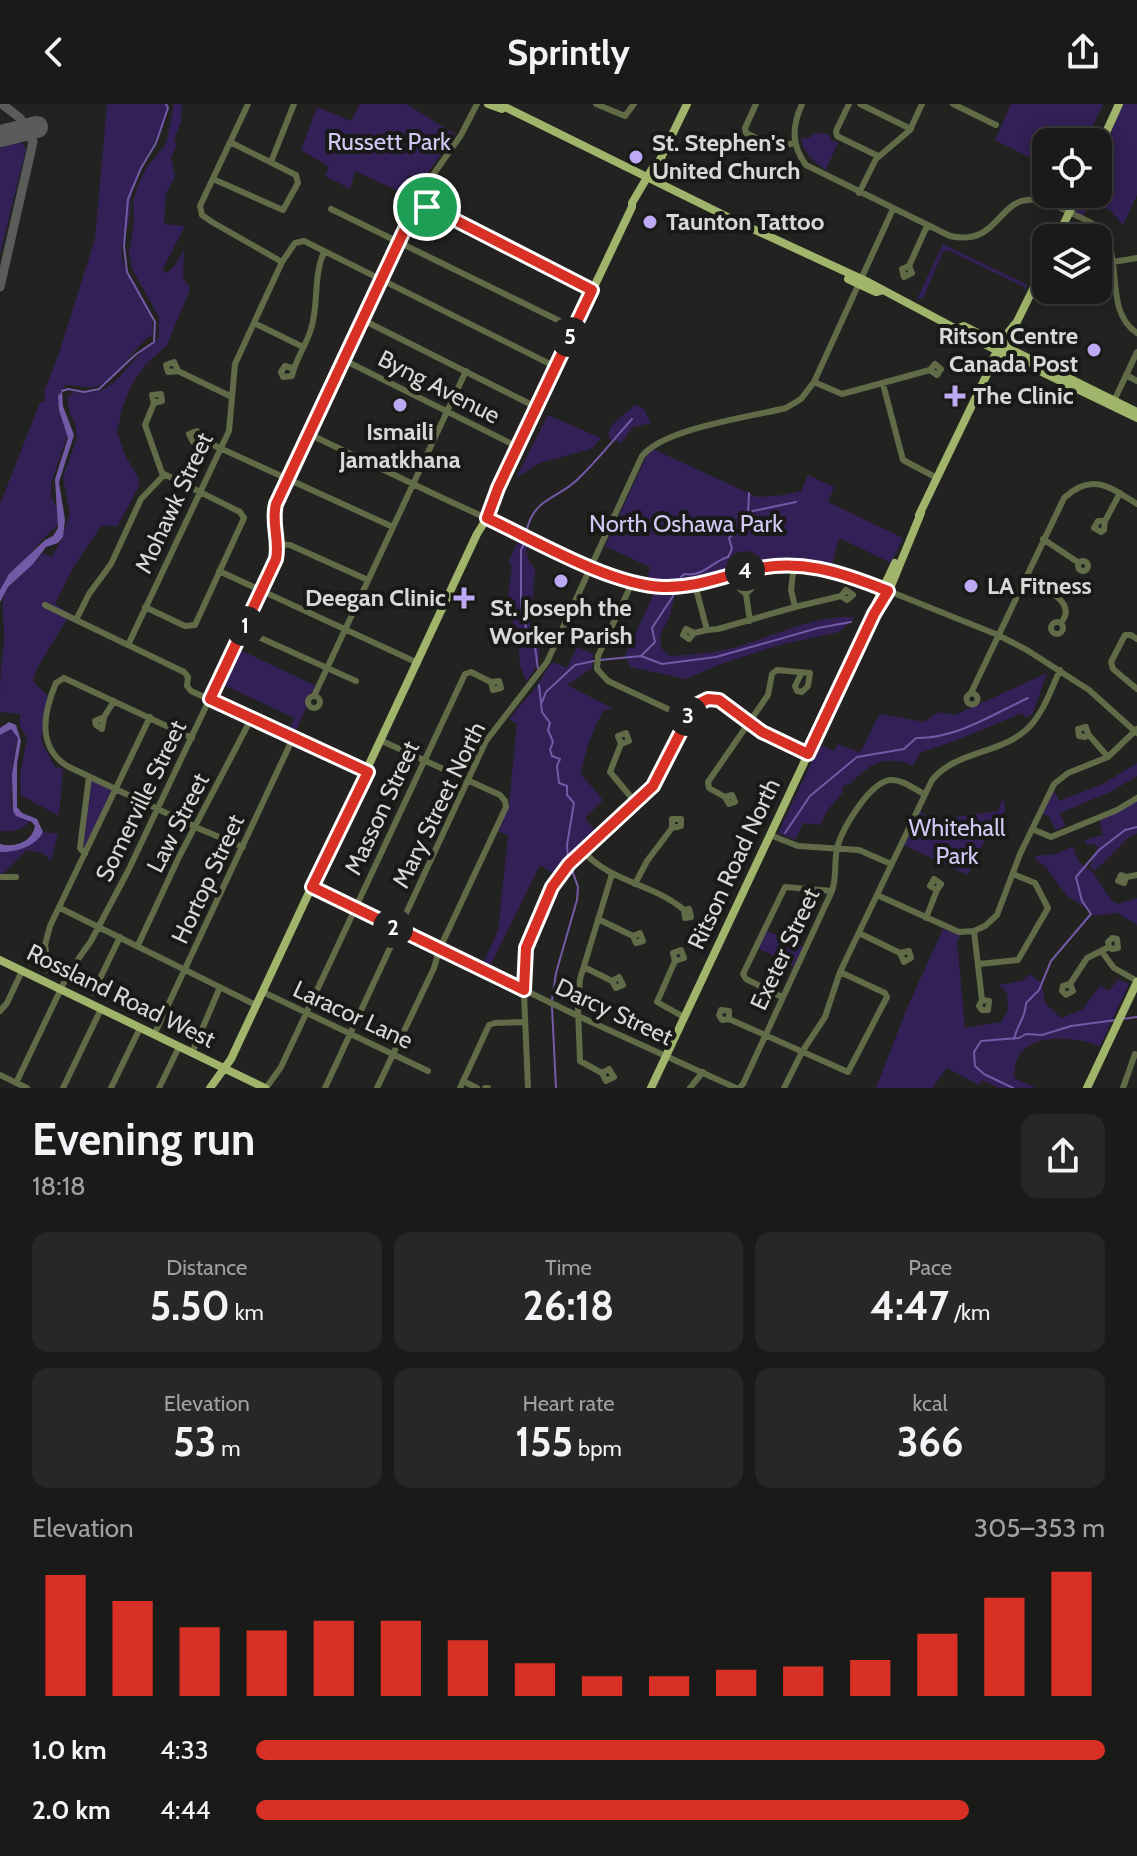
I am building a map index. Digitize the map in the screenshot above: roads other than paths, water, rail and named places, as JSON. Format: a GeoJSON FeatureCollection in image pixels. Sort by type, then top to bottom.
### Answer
{"type":"FeatureCollection","features":[{"type":"Feature","properties":{"kind":"main road"},"geometry":{"type":"LineString","coordinates":[[488,104],[503,107],[843,270],[876,292],[880,290],[1137,412]]}},
{"type":"Feature","properties":{"kind":"main road"},"geometry":{"type":"LineString","coordinates":[[210,1088],[225,1069],[263,992],[536,407],[632,207],[655,164],[659,162],[687,104]]}},
{"type":"Feature","properties":{"kind":"main road"},"geometry":{"type":"LineString","coordinates":[[1108,128],[1119,104]]}},
{"type":"Feature","properties":{"kind":"main road"},"geometry":{"type":"LineString","coordinates":[[1063,224],[1071,208]]}},
{"type":"Feature","properties":{"kind":"main road","name":"Ritson Road North"},"geometry":{"type":"LineString","coordinates":[[651,1088],[937,478],[990,368],[1032,291]]}},
{"type":"Feature","properties":{"kind":"main road"},"geometry":{"type":"LineString","coordinates":[[1113,403],[1137,418]]}},
{"type":"Feature","properties":{"kind":"main road","name":"Rossland Road West"},"geometry":{"type":"LineString","coordinates":[[0,960],[265,1088]]}},
{"type":"Feature","properties":{"kind":"main road"},"geometry":{"type":"LineString","coordinates":[[1087,1088],[1137,982]]}},
{"type":"Feature","properties":{"kind":"street"},"geometry":{"type":"LineString","coordinates":[[248,104],[200,206],[202,215],[282,262]]}},
{"type":"Feature","properties":{"kind":"street"},"geometry":{"type":"LineString","coordinates":[[271,162],[294,104]]}},
{"type":"Feature","properties":{"kind":"street","name":"Somerville Street"},"geometry":{"type":"LineString","coordinates":[[16,1083],[75,962],[98,927],[158,810],[243,630],[275,561],[278,544],[274,513],[287,480],[418,201],[464,130],[477,104]]}},
{"type":"Feature","properties":{"kind":"street"},"geometry":{"type":"LineString","coordinates":[[596,104],[625,116],[634,104]]}},
{"type":"Feature","properties":{"kind":"street"},"geometry":{"type":"LineString","coordinates":[[756,104],[744,130],[746,133],[775,147],[795,143]]}},
{"type":"Feature","properties":{"kind":"street"},"geometry":{"type":"LineString","coordinates":[[802,104],[794,125],[795,143],[806,165],[950,236],[963,239],[979,236],[1018,201],[1036,200],[1069,212],[1101,231],[1110,246],[1120,311],[1128,326],[1137,333]]}},
{"type":"Feature","properties":{"kind":"street"},"geometry":{"type":"LineString","coordinates":[[849,104],[836,131],[837,136],[878,156]]}},
{"type":"Feature","properties":{"kind":"street"},"geometry":{"type":"LineString","coordinates":[[860,104],[911,129]]}},
{"type":"Feature","properties":{"kind":"street"},"geometry":{"type":"LineString","coordinates":[[859,193],[878,156],[911,129],[922,104]]}},
{"type":"Feature","properties":{"kind":"street"},"geometry":{"type":"LineString","coordinates":[[953,104],[996,125]]}},
{"type":"Feature","properties":{"kind":"street"},"geometry":{"type":"LineString","coordinates":[[973,113],[977,104]]}},
{"type":"Feature","properties":{"kind":"street"},"geometry":{"type":"LineString","coordinates":[[213,179],[283,210],[298,183],[298,177],[230,142]]}},
{"type":"Feature","properties":{"kind":"street"},"geometry":{"type":"LineString","coordinates":[[418,201],[592,290]]}},
{"type":"Feature","properties":{"kind":"street"},"geometry":{"type":"LineString","coordinates":[[331,209],[574,328]]}},
{"type":"Feature","properties":{"kind":"street"},"geometry":{"type":"LineString","coordinates":[[893,209],[814,382],[842,394],[930,370]]}},
{"type":"Feature","properties":{"kind":"street"},"geometry":{"type":"LineString","coordinates":[[909,266],[927,226]]}},
{"type":"Feature","properties":{"kind":"street","name":"Mohawk Street"},"geometry":{"type":"LineString","coordinates":[[128,645],[232,422],[235,364],[282,262],[295,243],[304,241],[324,252]]}},
{"type":"Feature","properties":{"kind":"street"},"geometry":{"type":"LineString","coordinates":[[292,368],[312,328],[324,252],[556,367]]}},
{"type":"Feature","properties":{"kind":"street"},"geometry":{"type":"LineString","coordinates":[[1113,262],[1137,258]]}},
{"type":"Feature","properties":{"kind":"street"},"geometry":{"type":"LineString","coordinates":[[363,320],[536,407]]}},
{"type":"Feature","properties":{"kind":"street"},"geometry":{"type":"LineString","coordinates":[[254,323],[303,347]]}},
{"type":"Feature","properties":{"kind":"street"},"geometry":{"type":"LineString","coordinates":[[1113,403],[1137,352]]}},
{"type":"Feature","properties":{"kind":"street","name":"Byng Avenue"},"geometry":{"type":"LineString","coordinates":[[344,360],[518,447]]}},
{"type":"Feature","properties":{"kind":"street"},"geometry":{"type":"LineString","coordinates":[[178,371],[232,397]]}},
{"type":"Feature","properties":{"kind":"street"},"geometry":{"type":"LineString","coordinates":[[314,696],[466,371]]}},
{"type":"Feature","properties":{"kind":"street"},"geometry":{"type":"LineString","coordinates":[[1126,375],[1137,381]]}},
{"type":"Feature","properties":{"kind":"street","name":"Mary Street North"},"geometry":{"type":"LineString","coordinates":[[325,1088],[494,728],[522,697],[547,662],[640,460],[654,445],[677,434],[791,406],[814,382]]}},
{"type":"Feature","properties":{"kind":"street"},"geometry":{"type":"LineString","coordinates":[[883,384],[903,460],[937,478]]}},
{"type":"Feature","properties":{"kind":"street"},"geometry":{"type":"LineString","coordinates":[[145,607],[185,626],[195,625],[244,518],[240,512],[164,475],[146,431],[146,418],[154,403]]}},
{"type":"Feature","properties":{"kind":"street"},"geometry":{"type":"LineString","coordinates":[[309,434],[590,567],[632,583],[663,587],[695,585],[762,567],[794,565],[828,569],[998,635],[1089,690],[1136,731],[1108,757],[1058,779],[1032,829],[997,915],[985,926],[959,932],[877,895]]}},
{"type":"Feature","properties":{"kind":"street"},"geometry":{"type":"LineString","coordinates":[[200,439],[393,527]]}},
{"type":"Feature","properties":{"kind":"street"},"geometry":{"type":"LineString","coordinates":[[76,620],[89,594],[111,564],[141,499],[164,475]]}},
{"type":"Feature","properties":{"kind":"street"},"geometry":{"type":"LineString","coordinates":[[971,693],[1058,506],[1080,486],[1098,484],[1108,486],[1137,504]]}},
{"type":"Feature","properties":{"kind":"street"},"geometry":{"type":"LineString","coordinates":[[1105,521],[1120,493]]}},
{"type":"Feature","properties":{"kind":"street"},"geometry":{"type":"LineString","coordinates":[[1043,539],[1079,563]]}},
{"type":"Feature","properties":{"kind":"street"},"geometry":{"type":"LineString","coordinates":[[278,544],[290,545],[368,580]]}},
{"type":"Feature","properties":{"kind":"street"},"geometry":{"type":"LineString","coordinates":[[794,565],[791,590],[795,607]]}},
{"type":"Feature","properties":{"kind":"street"},"geometry":{"type":"LineString","coordinates":[[219,571],[418,663]]}},
{"type":"Feature","properties":{"kind":"street"},"geometry":{"type":"LineString","coordinates":[[1024,579],[1063,603],[1067,610],[1061,623]]}},
{"type":"Feature","properties":{"kind":"street"},"geometry":{"type":"LineString","coordinates":[[632,583],[598,656],[597,669],[608,681],[687,718]]}},
{"type":"Feature","properties":{"kind":"street"},"geometry":{"type":"LineString","coordinates":[[695,585],[707,630]]}},
{"type":"Feature","properties":{"kind":"street"},"geometry":{"type":"LineString","coordinates":[[746,594],[750,621]]}},
{"type":"Feature","properties":{"kind":"street"},"geometry":{"type":"LineString","coordinates":[[694,633],[841,596]]}},
{"type":"Feature","properties":{"kind":"street"},"geometry":{"type":"LineString","coordinates":[[45,605],[184,672],[188,677],[186,685],[189,689],[368,772]]}},
{"type":"Feature","properties":{"kind":"street"},"geometry":{"type":"LineString","coordinates":[[243,630],[356,681]]}},
{"type":"Feature","properties":{"kind":"street"},"geometry":{"type":"LineString","coordinates":[[1137,639],[1125,635],[1111,662],[1113,669],[1137,689]]}},
{"type":"Feature","properties":{"kind":"street"},"geometry":{"type":"LineString","coordinates":[[784,1088],[802,1052],[825,1017],[840,972],[924,794],[936,775],[946,767],[1015,738],[1029,728],[1038,717],[1060,670]]}},
{"type":"Feature","properties":{"kind":"street"},"geometry":{"type":"LineString","coordinates":[[725,797],[709,788],[708,782],[768,695],[774,671],[801,674]]}},
{"type":"Feature","properties":{"kind":"street","name":"Masson Street"},"geometry":{"type":"LineString","coordinates":[[265,1088],[278,1073],[307,1014],[468,672],[491,682]]}},
{"type":"Feature","properties":{"kind":"street"},"geometry":{"type":"LineString","coordinates":[[192,738],[67,679],[61,678],[48,705],[45,736],[51,751],[61,762],[158,810],[243,847]]}},
{"type":"Feature","properties":{"kind":"street"},"geometry":{"type":"LineString","coordinates":[[528,1088],[524,957],[534,926],[556,881],[583,851],[636,803],[659,776],[687,718],[701,701],[719,700],[749,723],[808,754]]}},
{"type":"Feature","properties":{"kind":"street"},"geometry":{"type":"LineString","coordinates":[[104,717],[114,701]]}},
{"type":"Feature","properties":{"kind":"street"},"geometry":{"type":"LineString","coordinates":[[47,959],[47,935],[150,717]]}},
{"type":"Feature","properties":{"kind":"street","name":"Law Street"},"geometry":{"type":"LineString","coordinates":[[138,945],[251,719]]}},
{"type":"Feature","properties":{"kind":"street"},"geometry":{"type":"LineString","coordinates":[[1088,734],[1108,757]]}},
{"type":"Feature","properties":{"kind":"street","name":"Hortop Street"},"geometry":{"type":"LineString","coordinates":[[154,1035],[293,738]]}},
{"type":"Feature","properties":{"kind":"street"},"geometry":{"type":"LineString","coordinates":[[377,1088],[500,821],[505,801],[500,795],[382,741]]}},
{"type":"Feature","properties":{"kind":"street"},"geometry":{"type":"LineString","coordinates":[[621,744],[610,772],[636,803]]}},
{"type":"Feature","properties":{"kind":"street"},"geometry":{"type":"LineString","coordinates":[[85,854],[80,848],[89,777]]}},
{"type":"Feature","properties":{"kind":"street","name":"Exeter Street"},"geometry":{"type":"LineString","coordinates":[[735,1087],[743,1084],[832,891],[842,834],[870,790],[878,784],[896,781],[924,794]]}},
{"type":"Feature","properties":{"kind":"street"},"geometry":{"type":"LineString","coordinates":[[1032,829],[1051,837],[1117,810],[1137,798]]}},
{"type":"Feature","properties":{"kind":"street"},"geometry":{"type":"LineString","coordinates":[[635,884],[647,861],[672,828]]}},
{"type":"Feature","properties":{"kind":"street"},"geometry":{"type":"LineString","coordinates":[[770,835],[798,846],[864,851],[891,864]]}},
{"type":"Feature","properties":{"kind":"street"},"geometry":{"type":"LineString","coordinates":[[583,851],[598,866],[681,908]]}},
{"type":"Feature","properties":{"kind":"street"},"geometry":{"type":"LineString","coordinates":[[602,1073],[580,1061],[578,990],[612,874]]}},
{"type":"Feature","properties":{"kind":"street"},"geometry":{"type":"LineString","coordinates":[[979,964],[1018,960],[1048,908],[1035,883],[1013,874]]}},
{"type":"Feature","properties":{"kind":"street"},"geometry":{"type":"LineString","coordinates":[[1126,877],[1137,875]]}},
{"type":"Feature","properties":{"kind":"street"},"geometry":{"type":"LineString","coordinates":[[0,877],[16,877]]}},
{"type":"Feature","properties":{"kind":"street","name":"Darcy Street"},"geometry":{"type":"LineString","coordinates":[[312,887],[578,1016],[735,1087]]}},
{"type":"Feature","properties":{"kind":"street"},"geometry":{"type":"LineString","coordinates":[[782,997],[746,979],[743,974],[785,887],[832,891]]}},
{"type":"Feature","properties":{"kind":"street"},"geometry":{"type":"LineString","coordinates":[[926,918],[937,890]]}},
{"type":"Feature","properties":{"kind":"street"},"geometry":{"type":"LineString","coordinates":[[60,908],[256,1005]]}},
{"type":"Feature","properties":{"kind":"street"},"geometry":{"type":"LineString","coordinates":[[598,919],[633,936]]}},
{"type":"Feature","properties":{"kind":"street"},"geometry":{"type":"LineString","coordinates":[[974,931],[982,1000]]}},
{"type":"Feature","properties":{"kind":"street"},"geometry":{"type":"LineString","coordinates":[[859,933],[900,953]]}},
{"type":"Feature","properties":{"kind":"street"},"geometry":{"type":"LineString","coordinates":[[93,993],[120,937]]}},
{"type":"Feature","properties":{"kind":"street"},"geometry":{"type":"LineString","coordinates":[[1070,984],[1087,958],[1109,947]]}},
{"type":"Feature","properties":{"kind":"street"},"geometry":{"type":"LineString","coordinates":[[1102,952],[1118,972],[1137,982]]}},
{"type":"Feature","properties":{"kind":"street"},"geometry":{"type":"LineString","coordinates":[[675,961],[657,1002],[684,1017]]}},
{"type":"Feature","properties":{"kind":"street"},"geometry":{"type":"LineString","coordinates":[[584,967],[612,981]]}},
{"type":"Feature","properties":{"kind":"street"},"geometry":{"type":"LineString","coordinates":[[0,1011],[22,971]]}},
{"type":"Feature","properties":{"kind":"street"},"geometry":{"type":"LineString","coordinates":[[729,1019],[848,1072],[886,1000],[885,993],[840,972]]}},
{"type":"Feature","properties":{"kind":"street"},"geometry":{"type":"LineString","coordinates":[[192,1053],[220,987]]}},
{"type":"Feature","properties":{"kind":"street","name":"Laracor Lane"},"geometry":{"type":"LineString","coordinates":[[263,992],[428,1071]]}},
{"type":"Feature","properties":{"kind":"street"},"geometry":{"type":"LineString","coordinates":[[63,1088],[101,1009]]}},
{"type":"Feature","properties":{"kind":"street"},"geometry":{"type":"LineString","coordinates":[[477,1088],[461,1085],[489,1025],[525,1022]]}},
{"type":"Feature","properties":{"kind":"street"},"geometry":{"type":"LineString","coordinates":[[111,1088],[140,1028]]}},
{"type":"Feature","properties":{"kind":"street"},"geometry":{"type":"LineString","coordinates":[[159,1088],[179,1047]]}},
{"type":"Feature","properties":{"kind":"street"},"geometry":{"type":"LineString","coordinates":[[1123,1088],[1136,1053]]}},
{"type":"Feature","properties":{"kind":"street"},"geometry":{"type":"LineString","coordinates":[[690,1088],[703,1072]]}},
{"type":"Feature","properties":{"kind":"street"},"geometry":{"type":"LineString","coordinates":[[0,1075],[27,1088]]}},
{"type":"Feature","properties":{"kind":"street"},"geometry":{"type":"LineString","coordinates":[[1125,1078],[1137,1079]]}},
{"type":"Feature","properties":{"kind":"waterway"},"geometry":{"type":"LineString","coordinates":[[62,391],[99,389],[135,355],[154,342],[155,322],[127,272],[124,246],[128,199],[156,143],[168,108],[166,104]]}},
{"type":"Feature","properties":{"kind":"waterway"},"geometry":{"type":"LineString","coordinates":[[527,529],[541,504],[578,479],[632,419]]}},
{"type":"Feature","properties":{"kind":"waterway"},"geometry":{"type":"LineString","coordinates":[[748,515],[749,493]]}},
{"type":"Feature","properties":{"kind":"waterway"},"geometry":{"type":"LineString","coordinates":[[681,577],[702,571],[728,557],[732,549],[729,538],[753,511],[796,502]]}},
{"type":"Feature","properties":{"kind":"waterway"},"geometry":{"type":"LineString","coordinates":[[524,544],[521,550],[521,605],[527,632]]}},
{"type":"Feature","properties":{"kind":"waterway"},"geometry":{"type":"LineString","coordinates":[[642,655],[655,642],[652,628],[673,596]]}},
{"type":"Feature","properties":{"kind":"waterway"},"geometry":{"type":"LineString","coordinates":[[600,660],[641,656],[662,664],[716,657],[818,628],[851,622]]}},
{"type":"Feature","properties":{"kind":"waterway"},"geometry":{"type":"LineString","coordinates":[[531,636],[538,669]]}},
{"type":"Feature","properties":{"kind":"waterway"},"geometry":{"type":"LineString","coordinates":[[542,702],[546,692],[575,665],[594,661]]}},
{"type":"Feature","properties":{"kind":"waterway"},"geometry":{"type":"LineString","coordinates":[[539,685],[542,712],[550,723],[548,730],[553,742],[550,750],[552,756],[560,759],[557,766],[559,783],[567,786],[567,795],[574,803],[567,845],[568,860]]}},
{"type":"Feature","properties":{"kind":"waterway"},"geometry":{"type":"LineString","coordinates":[[785,833],[810,796],[857,757],[904,749],[916,738],[960,730],[1028,698]]}},
{"type":"Feature","properties":{"kind":"waterway"},"geometry":{"type":"LineString","coordinates":[[1014,1039],[1026,1003],[1039,990],[1051,961],[1091,914],[1082,901],[1076,877],[1099,850],[1125,830],[1137,827]]}},
{"type":"Feature","properties":{"kind":"waterway"},"geometry":{"type":"LineString","coordinates":[[552,1000],[556,973],[577,900],[578,887],[571,867]]}},
{"type":"Feature","properties":{"kind":"waterway"},"geometry":{"type":"LineString","coordinates":[[552,1007],[556,1088]]}},
{"type":"Feature","properties":{"kind":"waterway"},"geometry":{"type":"LineString","coordinates":[[1122,1019],[1137,1017]]}},
{"type":"Feature","properties":{"kind":"waterway"},"geometry":{"type":"LineString","coordinates":[[1013,1088],[984,1074],[975,1066],[974,1052],[981,1041],[1019,1038],[1026,1034],[1042,1035],[1071,1026],[1116,1020]]}},
{"type":"Feature","properties":{"kind":"place","name":"St. Stephen's United Church"},"geometry":{"type":"Point","coordinates":[636,157]}},
{"type":"Feature","properties":{"kind":"place","name":"Taunton Tattoo"},"geometry":{"type":"Point","coordinates":[650,222]}},
{"type":"Feature","properties":{"kind":"place","name":"Ritson Centre Canada Post"},"geometry":{"type":"Point","coordinates":[1094,350]}},
{"type":"Feature","properties":{"kind":"place","name":"The Clinic"},"geometry":{"type":"Point","coordinates":[955,396]}},
{"type":"Feature","properties":{"kind":"place","name":"Ismaili Jamatkhana"},"geometry":{"type":"Point","coordinates":[400,405]}},
{"type":"Feature","properties":{"kind":"place","name":"St. Joseph the Worker Parish"},"geometry":{"type":"Point","coordinates":[561,581]}},
{"type":"Feature","properties":{"kind":"place","name":"LA Fitness"},"geometry":{"type":"Point","coordinates":[971,586]}},
{"type":"Feature","properties":{"kind":"place","name":"Deegan Clinic"},"geometry":{"type":"Point","coordinates":[464,598]}},
{"type":"Feature","properties":{"kind":"park label","name":"Russett Park"},"geometry":{"type":"Point","coordinates":[389,142]}},
{"type":"Feature","properties":{"kind":"park label","name":"North Oshawa Park"},"geometry":{"type":"Point","coordinates":[686,524]}},
{"type":"Feature","properties":{"kind":"park label","name":"Whitehall Park"},"geometry":{"type":"Point","coordinates":[957,842]}}]}
